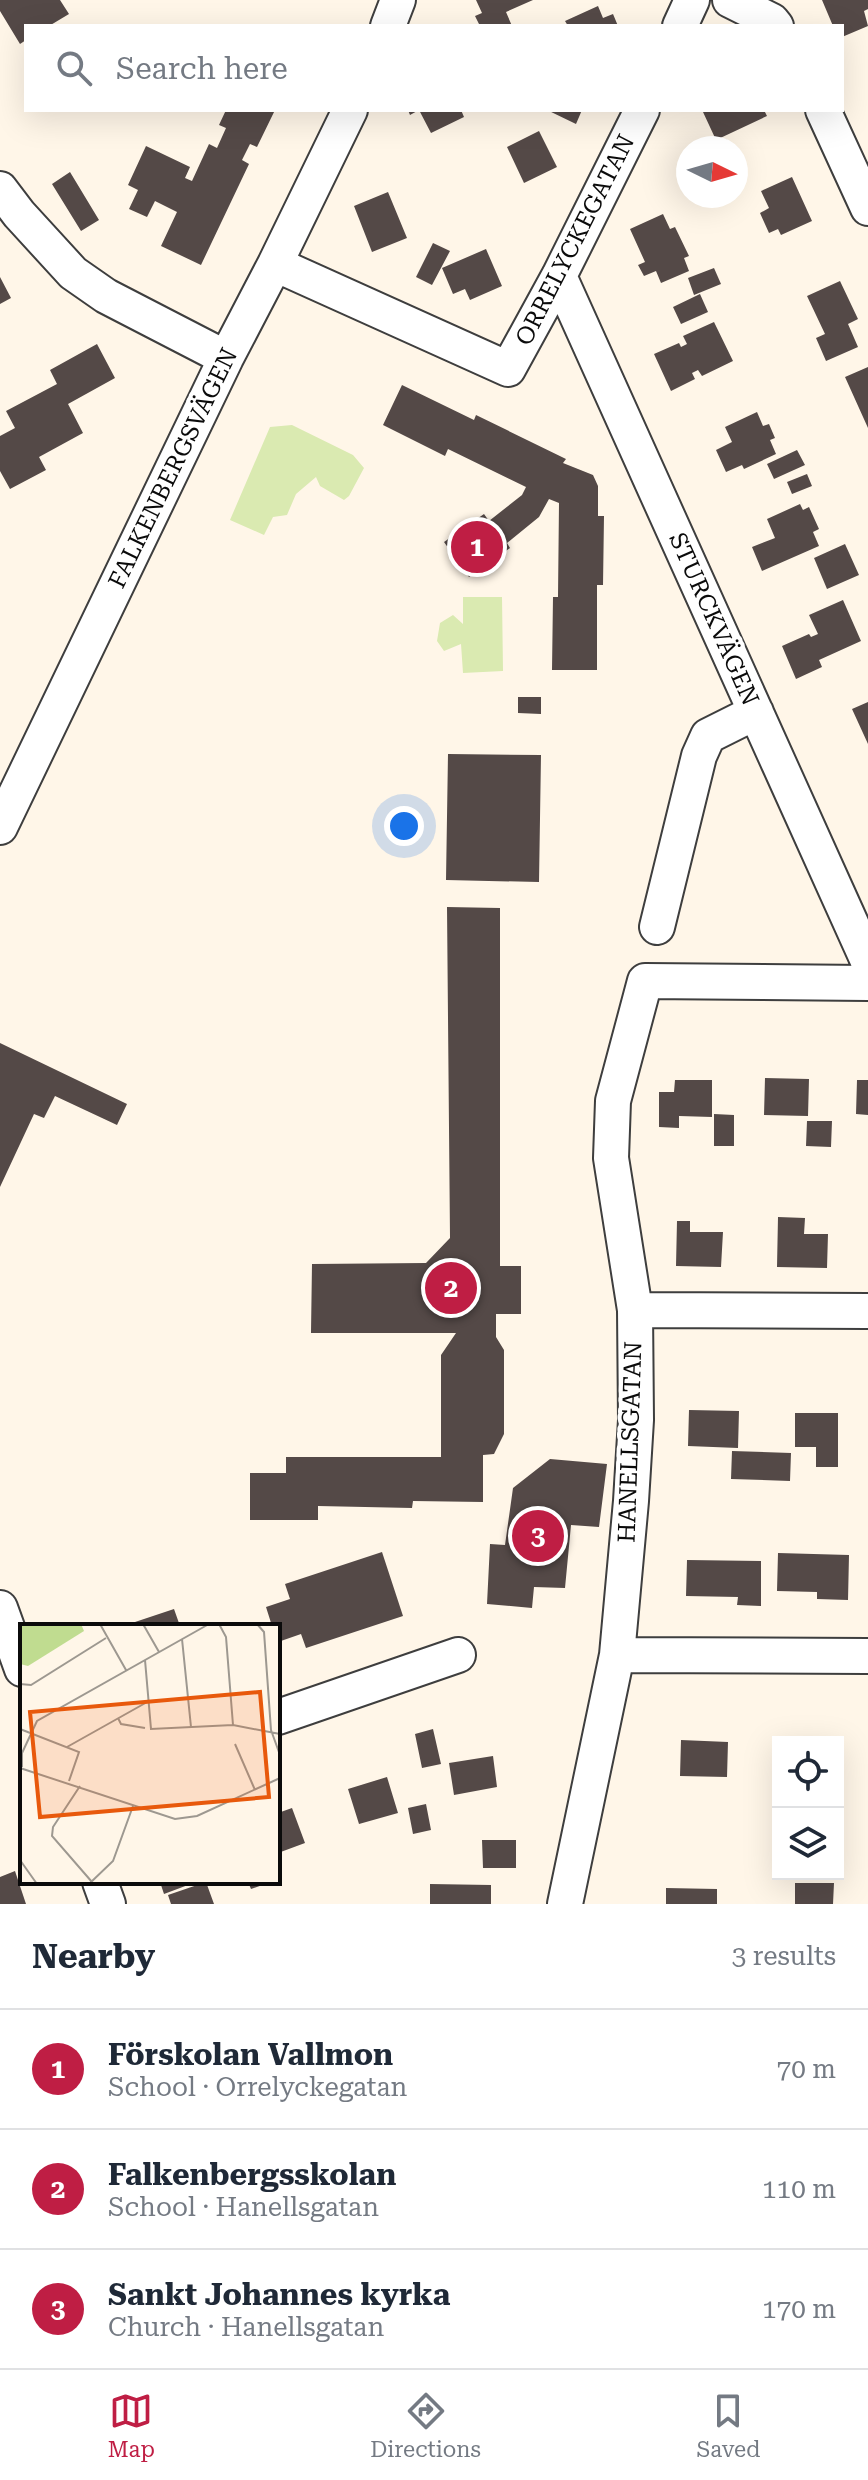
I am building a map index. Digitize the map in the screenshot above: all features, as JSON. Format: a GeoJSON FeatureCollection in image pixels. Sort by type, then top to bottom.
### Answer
{"type":"FeatureCollection","features":[{"type":"Feature","properties":{"kind":"street"},"geometry":{"type":"LineString","coordinates":[[389,24],[398,0]]}},
{"type":"Feature","properties":{"kind":"street"},"geometry":{"type":"LineString","coordinates":[[681,24],[692,0]]}},
{"type":"Feature","properties":{"kind":"street"},"geometry":{"type":"LineString","coordinates":[[730,0],[774,24]]}},
{"type":"Feature","properties":{"kind":"street","name":"FALKENBERGSVÄGEN"},"geometry":{"type":"LineString","coordinates":[[0,827],[12,768],[275,264],[349,112]]}},
{"type":"Feature","properties":{"kind":"street","name":"ORRELYCKEGATAN"},"geometry":{"type":"LineString","coordinates":[[275,264],[508,369],[559,276],[641,112]]}},
{"type":"Feature","properties":{"kind":"street"},"geometry":{"type":"LineString","coordinates":[[824,112],[868,208]]}},
{"type":"Feature","properties":{"kind":"street"},"geometry":{"type":"LineString","coordinates":[[0,189],[73,273],[106,296],[226,358]]}},
{"type":"Feature","properties":{"kind":"street","name":"STURCKVÄGEN"},"geometry":{"type":"LineString","coordinates":[[559,276],[868,961]]}},
{"type":"Feature","properties":{"kind":"street"},"geometry":{"type":"LineString","coordinates":[[657,927],[699,756],[708,736],[756,712]]}},
{"type":"Feature","properties":{"kind":"street","name":"HANELLSGATAN"},"geometry":{"type":"LineString","coordinates":[[565,1904],[617,1655],[631,1501],[636,1420],[635,1310],[611,1158],[613,1101],[645,981],[868,983]]}},
{"type":"Feature","properties":{"kind":"street"},"geometry":{"type":"LineString","coordinates":[[635,1310],[868,1311]]}},
{"type":"Feature","properties":{"kind":"street"},"geometry":{"type":"LineString","coordinates":[[0,1608],[20,1663]]}},
{"type":"Feature","properties":{"kind":"street"},"geometry":{"type":"LineString","coordinates":[[280,1716],[458,1655]]}},
{"type":"Feature","properties":{"kind":"street"},"geometry":{"type":"LineString","coordinates":[[617,1655],[868,1656]]}},
{"type":"Feature","properties":{"kind":"street"},"geometry":{"type":"LineString","coordinates":[[101,1884],[108,1904]]}},
{"type":"Feature","properties":{"kind":"green space"},"geometry":{"type":"Polygon","coordinates":[[[292,425],[353,455],[364,468],[344,500],[320,486],[316,477],[296,494],[287,515],[273,517],[264,535],[230,520],[270,427],[292,425]]]}},
{"type":"Feature","properties":{"kind":"green space"},"geometry":{"type":"Polygon","coordinates":[[[463,597],[502,597],[503,671],[463,673],[461,644],[444,651],[437,641],[440,623],[453,615],[463,624],[463,597]]]}},
{"type":"Feature","properties":{"kind":"building"},"geometry":{"type":"Polygon","coordinates":[[[0,0],[60,0],[69,14],[52,24],[24,24],[24,41],[20,44],[0,11],[0,0]]]}},
{"type":"Feature","properties":{"kind":"building"},"geometry":{"type":"Polygon","coordinates":[[[476,0],[533,0],[506,12],[511,24],[479,24],[475,16],[482,13],[476,0]]]}},
{"type":"Feature","properties":{"kind":"building"},"geometry":{"type":"Polygon","coordinates":[[[822,0],[868,0],[868,9],[864,11],[868,26],[844,36],[844,24],[832,24],[822,0]]]}},
{"type":"Feature","properties":{"kind":"building"},"geometry":{"type":"Polygon","coordinates":[[[598,6],[603,18],[613,14],[617,24],[567,24],[565,21],[598,6]]]}},
{"type":"Feature","properties":{"kind":"building"},"geometry":{"type":"Polygon","coordinates":[[[225,112],[274,112],[257,147],[250,144],[242,160],[249,164],[201,265],[161,246],[177,212],[155,201],[147,217],[129,209],[138,190],[128,185],[146,146],[190,167],[185,178],[192,181],[209,144],[217,148],[226,128],[219,125],[225,112]]]}},
{"type":"Feature","properties":{"kind":"building"},"geometry":{"type":"Polygon","coordinates":[[[420,112],[462,112],[464,117],[431,133],[420,112]]]}},
{"type":"Feature","properties":{"kind":"building"},"geometry":{"type":"Polygon","coordinates":[[[551,112],[581,112],[576,124],[551,112]]]}},
{"type":"Feature","properties":{"kind":"building"},"geometry":{"type":"Polygon","coordinates":[[[703,112],[765,112],[767,116],[724,136],[714,136],[703,112]]]}},
{"type":"Feature","properties":{"kind":"building"},"geometry":{"type":"Polygon","coordinates":[[[539,131],[557,167],[524,183],[507,147],[539,131]]]}},
{"type":"Feature","properties":{"kind":"building"},"geometry":{"type":"Polygon","coordinates":[[[70,172],[99,220],[81,231],[52,184],[70,172]]]}},
{"type":"Feature","properties":{"kind":"building"},"geometry":{"type":"Polygon","coordinates":[[[792,177],[812,221],[781,235],[778,229],[769,233],[760,213],[769,208],[761,191],[792,177]]]}},
{"type":"Feature","properties":{"kind":"building"},"geometry":{"type":"Polygon","coordinates":[[[388,192],[407,238],[372,252],[354,206],[388,192]]]}},
{"type":"Feature","properties":{"kind":"building"},"geometry":{"type":"Polygon","coordinates":[[[663,214],[670,229],[675,227],[689,256],[684,258],[689,271],[661,283],[656,271],[644,276],[638,265],[645,262],[630,229],[663,214]]]}},
{"type":"Feature","properties":{"kind":"building"},"geometry":{"type":"Polygon","coordinates":[[[433,243],[450,251],[432,285],[416,277],[433,243]]]}},
{"type":"Feature","properties":{"kind":"building"},"geometry":{"type":"Polygon","coordinates":[[[486,249],[502,286],[470,300],[465,289],[453,294],[442,268],[486,249]]]}},
{"type":"Feature","properties":{"kind":"building"},"geometry":{"type":"Polygon","coordinates":[[[714,268],[721,284],[694,295],[688,278],[714,268]]]}},
{"type":"Feature","properties":{"kind":"building"},"geometry":{"type":"Polygon","coordinates":[[[0,277],[11,298],[0,304],[0,277]]]}},
{"type":"Feature","properties":{"kind":"building"},"geometry":{"type":"Polygon","coordinates":[[[840,281],[858,319],[848,324],[858,347],[826,361],[816,338],[825,334],[807,296],[840,281]]]}},
{"type":"Feature","properties":{"kind":"building"},"geometry":{"type":"Polygon","coordinates":[[[700,294],[708,312],[681,324],[673,307],[700,294]]]}},
{"type":"Feature","properties":{"kind":"building"},"geometry":{"type":"Polygon","coordinates":[[[714,322],[733,361],[702,376],[698,370],[692,373],[695,379],[671,391],[654,354],[679,343],[681,347],[687,344],[683,336],[714,322]]]}},
{"type":"Feature","properties":{"kind":"building"},"geometry":{"type":"Polygon","coordinates":[[[97,344],[115,378],[68,404],[83,433],[39,457],[46,470],[10,489],[0,471],[0,436],[15,428],[6,411],[57,384],[50,370],[97,344]]]}},
{"type":"Feature","properties":{"kind":"building"},"geometry":{"type":"Polygon","coordinates":[[[868,367],[868,428],[845,377],[868,367]]]}},
{"type":"Feature","properties":{"kind":"building"},"geometry":{"type":"Polygon","coordinates":[[[402,385],[474,420],[476,415],[566,459],[563,463],[593,475],[598,486],[598,516],[604,516],[603,585],[597,585],[597,670],[552,670],[553,597],[558,597],[559,503],[549,499],[539,517],[507,543],[510,548],[469,577],[444,542],[484,514],[489,521],[522,495],[526,487],[448,449],[445,456],[383,425],[402,385]]]}},
{"type":"Feature","properties":{"kind":"building"},"geometry":{"type":"Polygon","coordinates":[[[757,412],[763,426],[769,424],[775,438],[770,440],[776,454],[744,469],[742,465],[726,472],[716,450],[732,442],[725,427],[757,412]]]}},
{"type":"Feature","properties":{"kind":"building"},"geometry":{"type":"Polygon","coordinates":[[[797,450],[805,465],[774,479],[767,464],[797,450]]]}},
{"type":"Feature","properties":{"kind":"building"},"geometry":{"type":"Polygon","coordinates":[[[807,474],[812,486],[792,494],[787,482],[807,474]]]}},
{"type":"Feature","properties":{"kind":"building"},"geometry":{"type":"Polygon","coordinates":[[[800,504],[803,510],[809,507],[819,529],[813,532],[819,546],[762,571],[752,547],[775,538],[767,519],[800,504]]]}},
{"type":"Feature","properties":{"kind":"building"},"geometry":{"type":"Polygon","coordinates":[[[845,544],[859,575],[827,589],[814,558],[845,544]]]}},
{"type":"Feature","properties":{"kind":"building"},"geometry":{"type":"Polygon","coordinates":[[[843,600],[861,641],[819,660],[822,667],[796,679],[782,646],[809,634],[811,637],[818,634],[809,615],[843,600]]]}},
{"type":"Feature","properties":{"kind":"building"},"geometry":{"type":"Polygon","coordinates":[[[518,697],[541,697],[541,714],[518,713],[518,697]]]}},
{"type":"Feature","properties":{"kind":"building"},"geometry":{"type":"Polygon","coordinates":[[[868,702],[868,744],[852,709],[868,702]]]}},
{"type":"Feature","properties":{"kind":"building"},"geometry":{"type":"Polygon","coordinates":[[[448,754],[541,755],[539,882],[446,880],[448,754]]]}},
{"type":"Feature","properties":{"kind":"building"},"geometry":{"type":"Polygon","coordinates":[[[447,907],[500,908],[500,1266],[521,1266],[521,1314],[496,1314],[496,1337],[504,1350],[504,1434],[494,1454],[483,1455],[483,1502],[413,1501],[412,1508],[318,1506],[318,1520],[250,1520],[250,1473],[286,1473],[286,1457],[441,1457],[441,1355],[456,1333],[311,1333],[312,1264],[426,1263],[450,1238],[447,907]]]}},
{"type":"Feature","properties":{"kind":"building"},"geometry":{"type":"Polygon","coordinates":[[[0,1043],[127,1104],[117,1125],[55,1096],[44,1118],[34,1114],[0,1187],[0,1043]]]}},
{"type":"Feature","properties":{"kind":"building"},"geometry":{"type":"Polygon","coordinates":[[[765,1078],[809,1079],[808,1116],[764,1115],[765,1078]]]}},
{"type":"Feature","properties":{"kind":"building"},"geometry":{"type":"Polygon","coordinates":[[[675,1080],[712,1080],[712,1117],[679,1116],[679,1128],[659,1127],[659,1092],[674,1092],[675,1080]]]}},
{"type":"Feature","properties":{"kind":"building"},"geometry":{"type":"Polygon","coordinates":[[[857,1080],[868,1080],[868,1115],[856,1114],[857,1080]]]}},
{"type":"Feature","properties":{"kind":"building"},"geometry":{"type":"Polygon","coordinates":[[[714,1114],[734,1115],[734,1146],[714,1146],[714,1114]]]}},
{"type":"Feature","properties":{"kind":"building"},"geometry":{"type":"Polygon","coordinates":[[[807,1121],[832,1121],[831,1147],[806,1146],[807,1121]]]}},
{"type":"Feature","properties":{"kind":"building"},"geometry":{"type":"Polygon","coordinates":[[[778,1217],[805,1218],[804,1234],[828,1234],[827,1268],[777,1267],[778,1217]]]}},
{"type":"Feature","properties":{"kind":"building"},"geometry":{"type":"Polygon","coordinates":[[[677,1221],[690,1221],[690,1232],[723,1232],[721,1267],[676,1266],[677,1221]]]}},
{"type":"Feature","properties":{"kind":"building"},"geometry":{"type":"Polygon","coordinates":[[[689,1410],[739,1411],[738,1448],[688,1446],[689,1410]]]}},
{"type":"Feature","properties":{"kind":"building"},"geometry":{"type":"Polygon","coordinates":[[[795,1413],[838,1413],[838,1467],[816,1467],[816,1447],[795,1447],[795,1413]]]}},
{"type":"Feature","properties":{"kind":"building"},"geometry":{"type":"Polygon","coordinates":[[[732,1451],[791,1453],[790,1481],[731,1479],[732,1451]]]}},
{"type":"Feature","properties":{"kind":"building"},"geometry":{"type":"Polygon","coordinates":[[[550,1459],[607,1464],[599,1527],[571,1525],[565,1588],[534,1587],[532,1608],[487,1604],[490,1544],[505,1545],[513,1488],[550,1459]]]}},
{"type":"Feature","properties":{"kind":"building"},"geometry":{"type":"Polygon","coordinates":[[[382,1552],[403,1616],[306,1648],[301,1634],[280,1641],[280,1624],[271,1624],[266,1607],[290,1599],[285,1584],[382,1552]]]}},
{"type":"Feature","properties":{"kind":"building"},"geometry":{"type":"Polygon","coordinates":[[[778,1553],[849,1555],[848,1600],[817,1599],[817,1592],[777,1591],[778,1553]]]}},
{"type":"Feature","properties":{"kind":"building"},"geometry":{"type":"Polygon","coordinates":[[[687,1560],[761,1561],[761,1606],[737,1605],[738,1597],[686,1596],[687,1560]]]}},
{"type":"Feature","properties":{"kind":"building"},"geometry":{"type":"Polygon","coordinates":[[[174,1609],[179,1624],[129,1624],[174,1609]]]}},
{"type":"Feature","properties":{"kind":"building"},"geometry":{"type":"Polygon","coordinates":[[[433,1729],[441,1764],[422,1768],[415,1734],[433,1729]]]}},
{"type":"Feature","properties":{"kind":"building"},"geometry":{"type":"Polygon","coordinates":[[[681,1740],[728,1742],[727,1777],[680,1776],[681,1740]]]}},
{"type":"Feature","properties":{"kind":"building"},"geometry":{"type":"Polygon","coordinates":[[[493,1756],[497,1787],[454,1795],[449,1763],[493,1756]]]}},
{"type":"Feature","properties":{"kind":"building"},"geometry":{"type":"Polygon","coordinates":[[[387,1777],[398,1813],[359,1824],[348,1789],[387,1777]]]}},
{"type":"Feature","properties":{"kind":"building"},"geometry":{"type":"Polygon","coordinates":[[[426,1804],[431,1830],[413,1834],[408,1808],[426,1804]]]}},
{"type":"Feature","properties":{"kind":"building"},"geometry":{"type":"Polygon","coordinates":[[[292,1808],[305,1843],[280,1852],[280,1812],[292,1808]]]}},
{"type":"Feature","properties":{"kind":"building"},"geometry":{"type":"Polygon","coordinates":[[[482,1840],[516,1840],[516,1868],[483,1868],[482,1840]]]}},
{"type":"Feature","properties":{"kind":"building"},"geometry":{"type":"Polygon","coordinates":[[[15,1871],[26,1904],[0,1904],[0,1877],[15,1871]]]}},
{"type":"Feature","properties":{"kind":"building"},"geometry":{"type":"Polygon","coordinates":[[[795,1883],[834,1883],[833,1904],[795,1904],[795,1883]]]}},
{"type":"Feature","properties":{"kind":"building"},"geometry":{"type":"Polygon","coordinates":[[[161,1884],[191,1884],[164,1894],[161,1884]]]}},
{"type":"Feature","properties":{"kind":"building"},"geometry":{"type":"Polygon","coordinates":[[[207,1884],[214,1904],[171,1904],[168,1895],[207,1884]]]}},
{"type":"Feature","properties":{"kind":"building"},"geometry":{"type":"Polygon","coordinates":[[[249,1884],[265,1884],[251,1889],[249,1884]]]}},
{"type":"Feature","properties":{"kind":"building"},"geometry":{"type":"Polygon","coordinates":[[[430,1884],[491,1885],[491,1904],[430,1904],[430,1884]]]}},
{"type":"Feature","properties":{"kind":"building"},"geometry":{"type":"Polygon","coordinates":[[[666,1888],[717,1889],[717,1904],[666,1904],[666,1888]]]}},
{"type":"Feature","properties":{"kind":"place","name":"Förskolan Vallmon"},"geometry":{"type":"Point","coordinates":[477,547]}},
{"type":"Feature","properties":{"kind":"place","name":"Falkenbergsskolan"},"geometry":{"type":"Point","coordinates":[451,1288]}},
{"type":"Feature","properties":{"kind":"place","name":"Sankt Johannes kyrka"},"geometry":{"type":"Point","coordinates":[538,1536]}}]}
